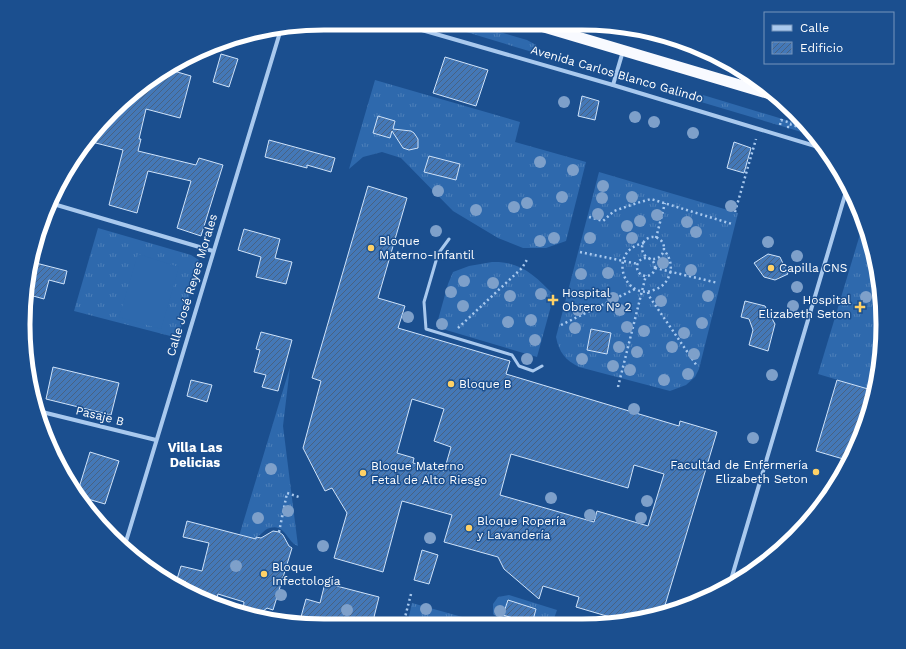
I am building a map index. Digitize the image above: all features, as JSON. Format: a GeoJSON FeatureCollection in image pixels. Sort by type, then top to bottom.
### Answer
{"type":"FeatureCollection","features":[{"type":"Feature","properties":{"kind":"highway","name":"Avenida Carlos Blanco Galindo"},"geometry":{"type":"LineString","coordinates":[[554,30],[762,91]]}},
{"type":"Feature","properties":{"kind":"street","name":"Avenida Carlos Blanco Galindo"},"geometry":{"type":"LineString","coordinates":[[422,30],[613,85],[816,146]]}},
{"type":"Feature","properties":{"kind":"street","name":"Calle José Reyes Morales"},"geometry":{"type":"LineString","coordinates":[[126,542],[279,34]]}},
{"type":"Feature","properties":{"kind":"street"},"geometry":{"type":"LineString","coordinates":[[613,85],[623,50]]}},
{"type":"Feature","properties":{"kind":"street"},"geometry":{"type":"LineString","coordinates":[[731,578],[846,193]]}},
{"type":"Feature","properties":{"kind":"street"},"geometry":{"type":"LineString","coordinates":[[55,205],[213,251]]}},
{"type":"Feature","properties":{"kind":"street","name":"Pasaje B"},"geometry":{"type":"LineString","coordinates":[[44,412],[156,440]]}},
{"type":"Feature","properties":{"kind":"lane"},"geometry":{"type":"LineString","coordinates":[[449,239],[438,254],[424,302],[426,330],[512,355],[519,366],[532,371],[542,366]]}},
{"type":"Feature","properties":{"kind":"path"},"geometry":{"type":"LineString","coordinates":[[735,212],[758,129]]}},
{"type":"Feature","properties":{"kind":"path"},"geometry":{"type":"LineString","coordinates":[[590,217],[603,221],[614,211],[652,199],[732,224]]}},
{"type":"Feature","properties":{"kind":"path"},"geometry":{"type":"LineString","coordinates":[[656,238],[665,203]]}},
{"type":"Feature","properties":{"kind":"path"},"geometry":{"type":"LineString","coordinates":[[618,387],[642,291],[646,276],[651,274],[655,268],[654,262],[643,252],[642,247],[648,238],[656,238],[663,244],[664,250],[669,257],[671,264],[670,272],[666,282],[661,287],[648,292],[642,291],[635,289],[629,284],[623,274],[623,261],[632,248],[637,244],[644,243]]}},
{"type":"Feature","properties":{"kind":"path"},"geometry":{"type":"LineString","coordinates":[[646,276],[640,273],[638,264],[642,259],[657,258],[664,250]]}},
{"type":"Feature","properties":{"kind":"path"},"geometry":{"type":"LineString","coordinates":[[580,252],[638,264]]}},
{"type":"Feature","properties":{"kind":"path"},"geometry":{"type":"LineString","coordinates":[[449,337],[522,268],[528,258]]}},
{"type":"Feature","properties":{"kind":"path"},"geometry":{"type":"LineString","coordinates":[[655,268],[718,282]]}},
{"type":"Feature","properties":{"kind":"path"},"geometry":{"type":"LineString","coordinates":[[561,325],[635,289]]}},
{"type":"Feature","properties":{"kind":"path"},"geometry":{"type":"LineString","coordinates":[[648,292],[649,296],[697,366]]}},
{"type":"Feature","properties":{"kind":"path"},"geometry":{"type":"LineString","coordinates":[[279,532],[286,494],[299,496]]}},
{"type":"Feature","properties":{"kind":"path"},"geometry":{"type":"LineString","coordinates":[[405,619],[411,594]]}},
{"type":"Feature","properties":{"kind":"green space"},"geometry":{"type":"Polygon","coordinates":[[[460,30],[493,30],[527,40],[536,45],[539,54],[460,30]]]}},
{"type":"Feature","properties":{"kind":"green space"},"geometry":{"type":"Polygon","coordinates":[[[375,80],[520,122],[515,142],[586,162],[566,241],[546,248],[523,248],[498,238],[453,211],[401,158],[382,152],[363,157],[349,169],[375,80]]]}},
{"type":"Feature","properties":{"kind":"green space"},"geometry":{"type":"Polygon","coordinates":[[[703,95],[797,123],[806,133],[701,102],[703,95]]]}},
{"type":"Feature","properties":{"kind":"green space"},"geometry":{"type":"Polygon","coordinates":[[[599,172],[738,213],[699,369],[695,377],[686,385],[670,391],[579,367],[563,355],[557,342],[556,337],[599,172]]]}},
{"type":"Feature","properties":{"kind":"green space"},"geometry":{"type":"Polygon","coordinates":[[[98,228],[191,255],[199,260],[178,338],[74,311],[98,228]]]}},
{"type":"Feature","properties":{"kind":"green space","name":"Hospital Elizabeth Seton"},"geometry":{"type":"Polygon","coordinates":[[[861,232],[870,267],[876,324],[873,363],[869,389],[818,374],[861,232]]]}},
{"type":"Feature","properties":{"kind":"green space"},"geometry":{"type":"Polygon","coordinates":[[[138,254],[179,267],[161,329],[119,317],[138,254]]]}},
{"type":"Feature","properties":{"kind":"green space"},"geometry":{"type":"Polygon","coordinates":[[[492,262],[511,264],[527,271],[554,295],[537,357],[436,327],[448,284],[453,272],[469,266],[492,262]]]}},
{"type":"Feature","properties":{"kind":"green space"},"geometry":{"type":"Polygon","coordinates":[[[290,367],[283,426],[298,546],[291,541],[283,530],[275,527],[268,529],[256,537],[236,600],[221,596],[290,367]]]}},
{"type":"Feature","properties":{"kind":"green space"},"geometry":{"type":"Polygon","coordinates":[[[509,595],[557,610],[554,619],[502,619],[493,614],[493,604],[498,597],[509,595]]]}},
{"type":"Feature","properties":{"kind":"green space"},"geometry":{"type":"Polygon","coordinates":[[[412,603],[469,619],[408,619],[412,603]]]}},
{"type":"Feature","properties":{"kind":"building"},"geometry":{"type":"Polygon","coordinates":[[[221,54],[238,59],[229,87],[213,82],[221,54]]]}},
{"type":"Feature","properties":{"kind":"building"},"geometry":{"type":"Polygon","coordinates":[[[445,57],[488,70],[476,106],[433,93],[445,57]]]}},
{"type":"Feature","properties":{"kind":"building"},"geometry":{"type":"Polygon","coordinates":[[[174,71],[191,76],[180,118],[146,109],[139,139],[141,139],[138,151],[196,165],[199,158],[223,165],[201,236],[177,228],[191,181],[148,171],[137,213],[109,205],[123,150],[93,142],[116,116],[130,103],[174,71]]]}},
{"type":"Feature","properties":{"kind":"building"},"geometry":{"type":"Polygon","coordinates":[[[582,96],[599,101],[595,120],[578,116],[582,96]]]}},
{"type":"Feature","properties":{"kind":"building"},"geometry":{"type":"Polygon","coordinates":[[[378,116],[395,121],[393,129],[411,131],[414,133],[418,139],[418,148],[409,150],[403,148],[392,131],[390,138],[373,133],[378,116]]]}},
{"type":"Feature","properties":{"kind":"building"},"geometry":{"type":"Polygon","coordinates":[[[269,140],[335,158],[331,172],[307,165],[307,168],[265,157],[269,140]]]}},
{"type":"Feature","properties":{"kind":"building"},"geometry":{"type":"Polygon","coordinates":[[[734,142],[751,148],[744,173],[727,168],[734,142]]]}},
{"type":"Feature","properties":{"kind":"building"},"geometry":{"type":"Polygon","coordinates":[[[429,156],[460,164],[456,180],[424,172],[429,156]]]}},
{"type":"Feature","properties":{"kind":"building"},"geometry":{"type":"Polygon","coordinates":[[[368,186],[407,198],[378,298],[405,306],[398,328],[510,361],[506,374],[679,426],[680,421],[717,432],[665,607],[639,613],[610,617],[576,607],[579,597],[543,586],[539,599],[504,569],[498,557],[444,542],[452,515],[402,501],[383,572],[334,558],[347,513],[332,488],[325,491],[303,448],[321,381],[312,378],[368,186]],[[412,399],[397,453],[414,458],[413,463],[444,471],[451,447],[434,441],[444,409],[412,399]],[[511,454],[500,495],[594,522],[597,511],[648,526],[664,474],[634,465],[628,488],[511,454]]]}},
{"type":"Feature","properties":{"kind":"building"},"geometry":{"type":"Polygon","coordinates":[[[244,229],[280,239],[275,258],[292,262],[286,284],[256,277],[261,257],[238,250],[244,229]]]}},
{"type":"Feature","properties":{"kind":"building","name":"Capilla CNS"},"geometry":{"type":"Polygon","coordinates":[[[768,254],[780,257],[788,274],[775,280],[764,277],[754,263],[768,254]]]}},
{"type":"Feature","properties":{"kind":"building"},"geometry":{"type":"Polygon","coordinates":[[[37,263],[67,271],[64,284],[49,280],[44,299],[32,296],[37,263]]]}},
{"type":"Feature","properties":{"kind":"building"},"geometry":{"type":"Polygon","coordinates":[[[745,301],[765,306],[775,324],[768,351],[749,345],[753,330],[749,319],[741,317],[745,301]]]}},
{"type":"Feature","properties":{"kind":"building"},"geometry":{"type":"Polygon","coordinates":[[[591,329],[611,333],[607,354],[587,350],[591,329]]]}},
{"type":"Feature","properties":{"kind":"building"},"geometry":{"type":"Polygon","coordinates":[[[261,332],[292,340],[278,391],[262,387],[266,375],[254,372],[260,350],[256,349],[261,332]]]}},
{"type":"Feature","properties":{"kind":"building"},"geometry":{"type":"Polygon","coordinates":[[[53,367],[119,383],[111,415],[46,399],[53,367]]]}},
{"type":"Feature","properties":{"kind":"building"},"geometry":{"type":"Polygon","coordinates":[[[191,380],[212,385],[207,402],[187,396],[191,380]]]}},
{"type":"Feature","properties":{"kind":"building"},"geometry":{"type":"Polygon","coordinates":[[[837,380],[869,389],[854,437],[844,459],[816,451],[837,380]]]}},
{"type":"Feature","properties":{"kind":"building"},"geometry":{"type":"Polygon","coordinates":[[[90,452],[119,461],[105,504],[87,499],[79,487],[90,452]]]}},
{"type":"Feature","properties":{"kind":"building"},"geometry":{"type":"Polygon","coordinates":[[[187,521],[256,539],[256,537],[261,538],[273,531],[279,532],[283,535],[289,546],[292,548],[273,610],[267,608],[262,612],[248,609],[243,607],[244,602],[218,594],[217,599],[212,597],[185,584],[186,582],[177,579],[181,566],[202,571],[209,543],[183,537],[187,521]]]}},
{"type":"Feature","properties":{"kind":"building"},"geometry":{"type":"Polygon","coordinates":[[[422,550],[438,555],[429,584],[414,580],[422,550]]]}},
{"type":"Feature","properties":{"kind":"building"},"geometry":{"type":"Polygon","coordinates":[[[325,583],[379,597],[374,619],[301,618],[306,599],[320,603],[325,583]]]}},
{"type":"Feature","properties":{"kind":"building"},"geometry":{"type":"Polygon","coordinates":[[[508,600],[536,609],[533,619],[516,619],[503,615],[508,600]]]}},
{"type":"Feature","properties":{"kind":"place","name":"Bloque Materno-Infantil"},"geometry":{"type":"Point","coordinates":[371,248]}},
{"type":"Feature","properties":{"kind":"place","name":"Capilla CNS"},"geometry":{"type":"Point","coordinates":[771,268]}},
{"type":"Feature","properties":{"kind":"place","name":"Hospital Obrero N° 2"},"geometry":{"type":"Point","coordinates":[553,300]}},
{"type":"Feature","properties":{"kind":"place","name":"Hospital Elizabeth Seton"},"geometry":{"type":"Point","coordinates":[860,307]}},
{"type":"Feature","properties":{"kind":"place","name":"Bloque B"},"geometry":{"type":"Point","coordinates":[451,384]}},
{"type":"Feature","properties":{"kind":"place","name":"Facultad de Enfermería Elizabeth Seton"},"geometry":{"type":"Point","coordinates":[816,472]}},
{"type":"Feature","properties":{"kind":"place","name":"Bloque Materno Fetal de Alto Riesgo"},"geometry":{"type":"Point","coordinates":[363,473]}},
{"type":"Feature","properties":{"kind":"place","name":"Bloque Ropería y Lavandería"},"geometry":{"type":"Point","coordinates":[469,528]}},
{"type":"Feature","properties":{"kind":"place","name":"Bloque Infectología"},"geometry":{"type":"Point","coordinates":[264,574]}},
{"type":"Feature","properties":{"kind":"district","name":"Villa Las Delicias"},"geometry":{"type":"Point","coordinates":[195,454]}}]}
